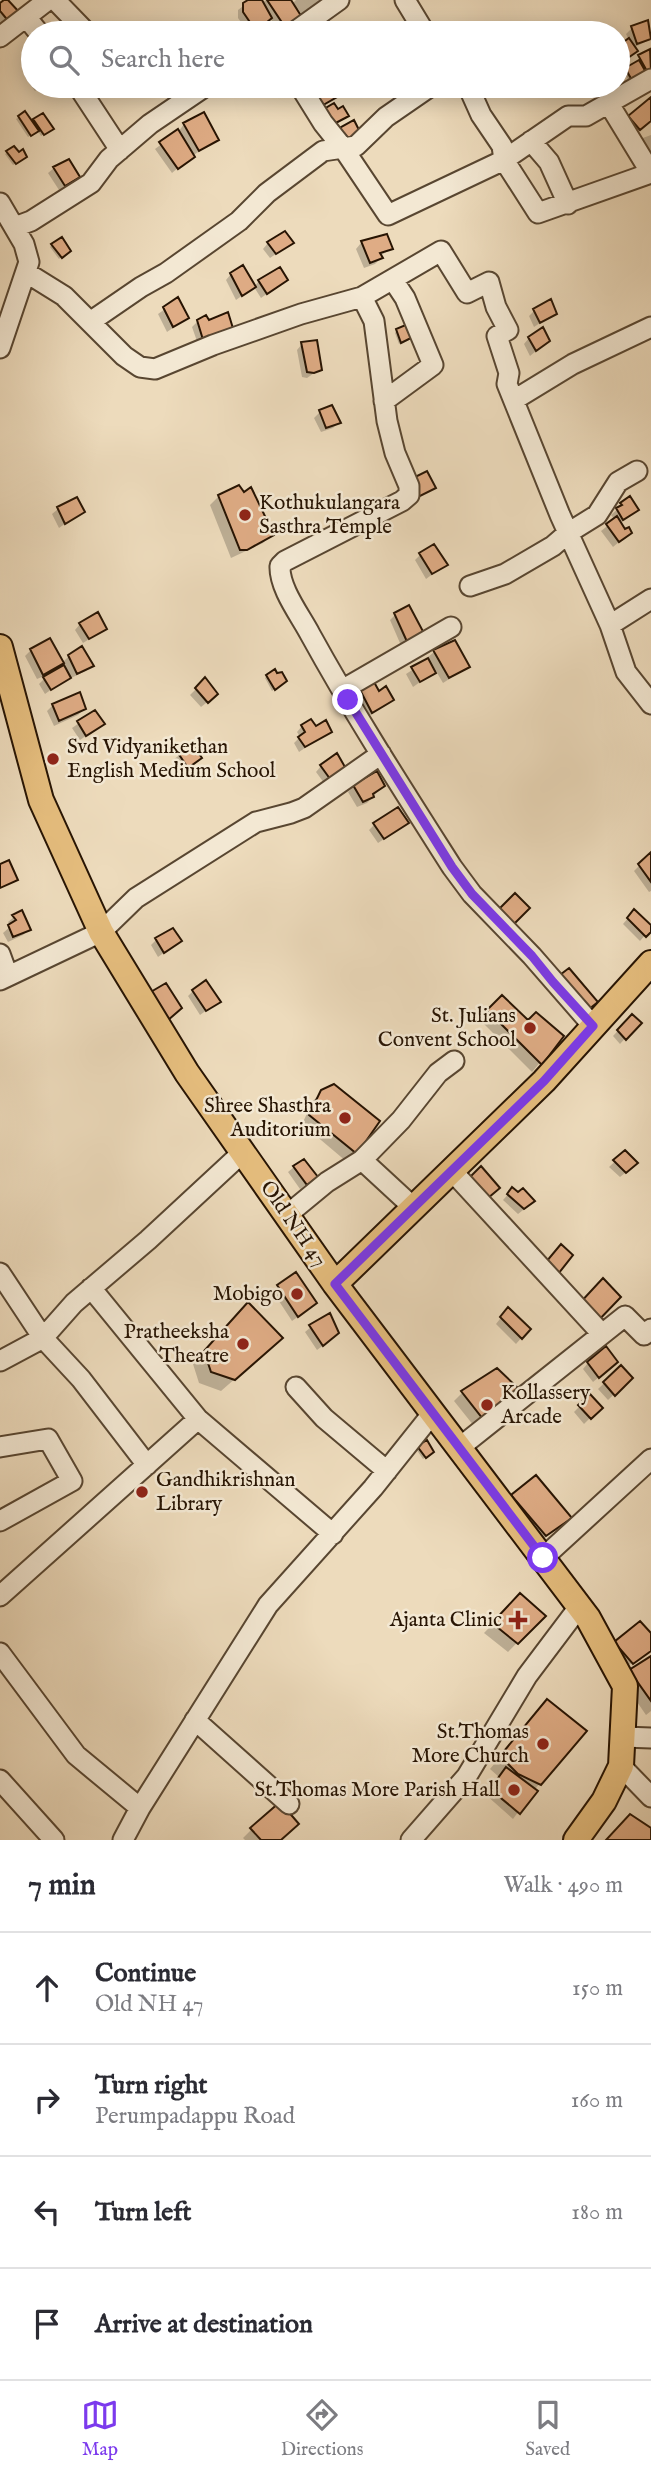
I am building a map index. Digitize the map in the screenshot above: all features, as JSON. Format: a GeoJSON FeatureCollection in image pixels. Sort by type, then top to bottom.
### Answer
{"type":"FeatureCollection","features":[{"type":"Feature","properties":{"kind":"main road","name":"Old NH 47"},"geometry":{"type":"LineString","coordinates":[[0,647],[41,800],[101,932],[187,1073],[335,1284],[579,1607],[625,1686],[621,1766],[604,1801],[576,1840]]}},
{"type":"Feature","properties":{"kind":"main road"},"geometry":{"type":"LineString","coordinates":[[335,1284],[544,1081],[651,963]]}},
{"type":"Feature","properties":{"kind":"street"},"geometry":{"type":"LineString","coordinates":[[0,37],[48,0]]}},
{"type":"Feature","properties":{"kind":"street"},"geometry":{"type":"LineString","coordinates":[[55,0],[75,21]]}},
{"type":"Feature","properties":{"kind":"street"},"geometry":{"type":"LineString","coordinates":[[310,21],[340,0]]}},
{"type":"Feature","properties":{"kind":"street"},"geometry":{"type":"LineString","coordinates":[[405,0],[418,21]]}},
{"type":"Feature","properties":{"kind":"street"},"geometry":{"type":"LineString","coordinates":[[26,17],[29,21]]}},
{"type":"Feature","properties":{"kind":"street"},"geometry":{"type":"LineString","coordinates":[[630,92],[651,79]]}},
{"type":"Feature","properties":{"kind":"street"},"geometry":{"type":"LineString","coordinates":[[86,98],[120,150]]}},
{"type":"Feature","properties":{"kind":"street"},"geometry":{"type":"LineString","coordinates":[[15,227],[32,220],[91,183],[109,159],[150,124],[188,98]]}},
{"type":"Feature","properties":{"kind":"street"},"geometry":{"type":"LineString","coordinates":[[307,98],[388,215],[504,160],[568,116],[586,116],[619,98]]}},
{"type":"Feature","properties":{"kind":"street"},"geometry":{"type":"LineString","coordinates":[[90,322],[239,221],[267,193],[323,151],[356,146],[386,117],[414,98]]}},
{"type":"Feature","properties":{"kind":"street"},"geometry":{"type":"LineString","coordinates":[[473,98],[481,115],[502,146],[504,160],[538,214],[651,173],[609,104]]}},
{"type":"Feature","properties":{"kind":"street"},"geometry":{"type":"LineString","coordinates":[[531,141],[549,162],[568,204]]}},
{"type":"Feature","properties":{"kind":"street"},"geometry":{"type":"LineString","coordinates":[[0,203],[28,253],[27,273],[0,348]]}},
{"type":"Feature","properties":{"kind":"street"},"geometry":{"type":"LineString","coordinates":[[27,273],[64,296],[132,361],[140,367],[155,369],[213,345],[323,307],[362,297],[440,251],[467,293],[489,282],[496,307],[508,330],[497,337],[509,373],[508,384],[514,400],[568,533],[610,625],[626,672],[651,704]]}},
{"type":"Feature","properties":{"kind":"street"},"geometry":{"type":"LineString","coordinates":[[384,401],[433,365],[405,298],[393,280]]}},
{"type":"Feature","properties":{"kind":"street"},"geometry":{"type":"LineString","coordinates":[[362,297],[374,321],[384,401],[395,453],[409,486],[409,495],[280,566],[279,572],[342,690],[452,867],[472,894],[532,956],[593,1026]]}},
{"type":"Feature","properties":{"kind":"street"},"geometry":{"type":"LineString","coordinates":[[514,400],[573,365],[651,327]]}},
{"type":"Feature","properties":{"kind":"street"},"geometry":{"type":"LineString","coordinates":[[470,586],[505,575],[535,559],[568,533],[597,515],[618,482],[637,471]]}},
{"type":"Feature","properties":{"kind":"street"},"geometry":{"type":"LineString","coordinates":[[610,625],[651,598]]}},
{"type":"Feature","properties":{"kind":"street"},"geometry":{"type":"LineString","coordinates":[[342,690],[451,627]]}},
{"type":"Feature","properties":{"kind":"street"},"geometry":{"type":"LineString","coordinates":[[0,954],[4,978],[101,932],[136,898],[256,822],[304,808],[381,754]]}},
{"type":"Feature","properties":{"kind":"street"},"geometry":{"type":"LineString","coordinates":[[287,1215],[327,1182],[362,1160],[401,1120],[438,1073],[454,1062]]}},
{"type":"Feature","properties":{"kind":"street"},"geometry":{"type":"LineString","coordinates":[[0,1361],[43,1338],[74,1303],[148,1240],[243,1152]]}},
{"type":"Feature","properties":{"kind":"street"},"geometry":{"type":"LineString","coordinates":[[362,1160],[414,1208]]}},
{"type":"Feature","properties":{"kind":"street"},"geometry":{"type":"LineString","coordinates":[[452,1171],[602,1334]]}},
{"type":"Feature","properties":{"kind":"street"},"geometry":{"type":"LineString","coordinates":[[0,1273],[43,1338],[81,1379],[147,1465]]}},
{"type":"Feature","properties":{"kind":"street"},"geometry":{"type":"LineString","coordinates":[[91,1288],[198,1419],[333,1534]]}},
{"type":"Feature","properties":{"kind":"street"},"geometry":{"type":"LineString","coordinates":[[459,1448],[625,1316],[644,1335],[651,1329]]}},
{"type":"Feature","properties":{"kind":"street"},"geometry":{"type":"LineString","coordinates":[[296,1388],[324,1418],[387,1471]]}},
{"type":"Feature","properties":{"kind":"street"},"geometry":{"type":"LineString","coordinates":[[123,1840],[140,1808],[268,1605],[333,1534],[432,1414]]}},
{"type":"Feature","properties":{"kind":"street"},"geometry":{"type":"LineString","coordinates":[[0,1596],[198,1419]]}},
{"type":"Feature","properties":{"kind":"street"},"geometry":{"type":"LineString","coordinates":[[0,1447],[48,1439],[72,1480],[0,1521]]}},
{"type":"Feature","properties":{"kind":"street"},"geometry":{"type":"LineString","coordinates":[[543,1558],[651,1459]]}},
{"type":"Feature","properties":{"kind":"street"},"geometry":{"type":"LineString","coordinates":[[411,1840],[467,1776],[527,1676],[579,1607]]}},
{"type":"Feature","properties":{"kind":"street"},"geometry":{"type":"LineString","coordinates":[[0,1653],[76,1755],[140,1808]]}},
{"type":"Feature","properties":{"kind":"street"},"geometry":{"type":"LineString","coordinates":[[195,1720],[289,1804]]}},
{"type":"Feature","properties":{"kind":"street"},"geometry":{"type":"LineString","coordinates":[[624,1737],[651,1738]]}},
{"type":"Feature","properties":{"kind":"street"},"geometry":{"type":"LineString","coordinates":[[621,1766],[651,1797]]}},
{"type":"Feature","properties":{"kind":"street"},"geometry":{"type":"LineString","coordinates":[[0,1780],[54,1840]]}},
{"type":"Feature","properties":{"kind":"building"},"geometry":{"type":"Polygon","coordinates":[[[8,0],[20,13],[10,23],[0,11],[0,3],[8,0]]]}},
{"type":"Feature","properties":{"kind":"building"},"geometry":{"type":"Polygon","coordinates":[[[248,0],[262,0],[272,18],[268,21],[249,21],[243,12],[243,3],[248,0]]]}},
{"type":"Feature","properties":{"kind":"building"},"geometry":{"type":"Polygon","coordinates":[[[267,0],[291,0],[304,21],[281,21],[267,0]]]}},
{"type":"Feature","properties":{"kind":"building"},"geometry":{"type":"Polygon","coordinates":[[[648,20],[651,39],[637,44],[631,26],[648,20]]]}},
{"type":"Feature","properties":{"kind":"building"},"geometry":{"type":"Polygon","coordinates":[[[630,39],[638,51],[630,56],[630,39]]]}},
{"type":"Feature","properties":{"kind":"building"},"geometry":{"type":"Polygon","coordinates":[[[650,49],[651,71],[648,73],[638,55],[650,49]]]}},
{"type":"Feature","properties":{"kind":"building"},"geometry":{"type":"Polygon","coordinates":[[[639,60],[647,74],[633,82],[630,65],[639,60]]]}},
{"type":"Feature","properties":{"kind":"building"},"geometry":{"type":"Polygon","coordinates":[[[651,97],[651,121],[640,130],[628,116],[651,97]]]}},
{"type":"Feature","properties":{"kind":"building"},"geometry":{"type":"Polygon","coordinates":[[[312,98],[335,98],[318,108],[312,98]]]}},
{"type":"Feature","properties":{"kind":"building"},"geometry":{"type":"Polygon","coordinates":[[[334,103],[338,109],[343,106],[349,116],[330,126],[324,109],[334,103]]]}},
{"type":"Feature","properties":{"kind":"building"},"geometry":{"type":"Polygon","coordinates":[[[25,111],[39,131],[31,136],[18,116],[25,111]]]}},
{"type":"Feature","properties":{"kind":"building"},"geometry":{"type":"Polygon","coordinates":[[[204,112],[219,140],[199,151],[183,123],[204,112]]]}},
{"type":"Feature","properties":{"kind":"building"},"geometry":{"type":"Polygon","coordinates":[[[43,113],[54,129],[44,135],[33,119],[43,113]]]}},
{"type":"Feature","properties":{"kind":"building"},"geometry":{"type":"Polygon","coordinates":[[[354,120],[362,136],[351,143],[345,134],[340,137],[336,130],[354,120]]]}},
{"type":"Feature","properties":{"kind":"building"},"geometry":{"type":"Polygon","coordinates":[[[178,129],[195,157],[178,169],[159,142],[178,129]]]}},
{"type":"Feature","properties":{"kind":"building"},"geometry":{"type":"Polygon","coordinates":[[[14,146],[19,152],[23,149],[27,157],[16,164],[6,151],[14,146]]]}},
{"type":"Feature","properties":{"kind":"building"},"geometry":{"type":"Polygon","coordinates":[[[69,159],[80,177],[65,186],[53,167],[69,159]]]}},
{"type":"Feature","properties":{"kind":"building"},"geometry":{"type":"Polygon","coordinates":[[[285,231],[294,243],[276,254],[267,242],[285,231]]]}},
{"type":"Feature","properties":{"kind":"building"},"geometry":{"type":"Polygon","coordinates":[[[387,234],[393,249],[380,253],[383,258],[370,263],[361,241],[387,234]]]}},
{"type":"Feature","properties":{"kind":"building"},"geometry":{"type":"Polygon","coordinates":[[[62,237],[71,251],[62,258],[51,244],[62,237]]]}},
{"type":"Feature","properties":{"kind":"building"},"geometry":{"type":"Polygon","coordinates":[[[243,265],[256,287],[242,296],[230,273],[243,265]]]}},
{"type":"Feature","properties":{"kind":"building"},"geometry":{"type":"Polygon","coordinates":[[[280,267],[288,280],[267,294],[258,280],[280,267]]]}},
{"type":"Feature","properties":{"kind":"building"},"geometry":{"type":"Polygon","coordinates":[[[178,297],[189,318],[173,327],[163,307],[178,297]]]}},
{"type":"Feature","properties":{"kind":"building"},"geometry":{"type":"Polygon","coordinates":[[[551,299],[557,314],[540,323],[533,309],[551,299]]]}},
{"type":"Feature","properties":{"kind":"building"},"geometry":{"type":"Polygon","coordinates":[[[228,312],[235,335],[204,343],[197,320],[206,315],[209,320],[228,312]]]}},
{"type":"Feature","properties":{"kind":"building"},"geometry":{"type":"Polygon","coordinates":[[[408,324],[413,337],[401,343],[396,329],[408,324]]]}},
{"type":"Feature","properties":{"kind":"building"},"geometry":{"type":"Polygon","coordinates":[[[543,327],[550,341],[536,351],[528,337],[543,327]]]}},
{"type":"Feature","properties":{"kind":"building"},"geometry":{"type":"Polygon","coordinates":[[[317,340],[322,370],[307,372],[301,342],[317,340]]]}},
{"type":"Feature","properties":{"kind":"building"},"geometry":{"type":"Polygon","coordinates":[[[332,405],[341,423],[326,428],[319,410],[332,405]]]}},
{"type":"Feature","properties":{"kind":"building"},"geometry":{"type":"Polygon","coordinates":[[[427,471],[436,488],[418,497],[409,480],[427,471]]]}},
{"type":"Feature","properties":{"kind":"building","name":"Kothukulangara Sasthra Temple"},"geometry":{"type":"Polygon","coordinates":[[[239,485],[244,492],[251,487],[274,535],[247,550],[240,550],[218,495],[239,485]]]}},
{"type":"Feature","properties":{"kind":"building"},"geometry":{"type":"Polygon","coordinates":[[[630,496],[639,510],[623,520],[616,508],[630,496]]]}},
{"type":"Feature","properties":{"kind":"building"},"geometry":{"type":"Polygon","coordinates":[[[77,497],[85,512],[65,524],[57,507],[77,497]]]}},
{"type":"Feature","properties":{"kind":"building"},"geometry":{"type":"Polygon","coordinates":[[[617,516],[625,529],[629,527],[632,533],[619,542],[606,524],[617,516]]]}},
{"type":"Feature","properties":{"kind":"building"},"geometry":{"type":"Polygon","coordinates":[[[434,544],[448,565],[432,574],[419,553],[434,544]]]}},
{"type":"Feature","properties":{"kind":"building"},"geometry":{"type":"Polygon","coordinates":[[[409,605],[426,637],[409,646],[394,613],[409,605]]]}},
{"type":"Feature","properties":{"kind":"building"},"geometry":{"type":"Polygon","coordinates":[[[98,612],[107,629],[89,639],[79,623],[98,612]]]}},
{"type":"Feature","properties":{"kind":"building"},"geometry":{"type":"Polygon","coordinates":[[[50,638],[64,663],[43,675],[30,649],[50,638]]]}},
{"type":"Feature","properties":{"kind":"building"},"geometry":{"type":"Polygon","coordinates":[[[455,640],[470,667],[449,678],[433,650],[455,640]]]}},
{"type":"Feature","properties":{"kind":"building"},"geometry":{"type":"Polygon","coordinates":[[[82,646],[94,666],[77,674],[68,655],[82,646]]]}},
{"type":"Feature","properties":{"kind":"building"},"geometry":{"type":"Polygon","coordinates":[[[428,658],[436,673],[420,682],[411,667],[428,658]]]}},
{"type":"Feature","properties":{"kind":"building"},"geometry":{"type":"Polygon","coordinates":[[[64,665],[71,678],[51,690],[43,677],[64,665]]]}},
{"type":"Feature","properties":{"kind":"building"},"geometry":{"type":"Polygon","coordinates":[[[275,669],[277,673],[282,672],[287,681],[275,690],[266,675],[275,669]]]}},
{"type":"Feature","properties":{"kind":"building"},"geometry":{"type":"Polygon","coordinates":[[[205,677],[218,694],[208,703],[195,688],[205,677]]]}},
{"type":"Feature","properties":{"kind":"building"},"geometry":{"type":"Polygon","coordinates":[[[374,682],[379,691],[386,686],[394,700],[372,713],[360,690],[374,682]]]}},
{"type":"Feature","properties":{"kind":"building"},"geometry":{"type":"Polygon","coordinates":[[[80,692],[86,709],[59,721],[52,704],[80,692]]]}},
{"type":"Feature","properties":{"kind":"building"},"geometry":{"type":"Polygon","coordinates":[[[95,710],[105,724],[86,736],[77,721],[95,710]]]}},
{"type":"Feature","properties":{"kind":"building"},"geometry":{"type":"Polygon","coordinates":[[[311,719],[316,726],[326,720],[332,732],[305,747],[298,737],[305,732],[301,725],[311,719]]]}},
{"type":"Feature","properties":{"kind":"building"},"geometry":{"type":"Polygon","coordinates":[[[192,744],[202,758],[188,768],[178,753],[192,744]]]}},
{"type":"Feature","properties":{"kind":"building"},"geometry":{"type":"Polygon","coordinates":[[[337,753],[349,774],[333,783],[320,765],[337,753]]]}},
{"type":"Feature","properties":{"kind":"building"},"geometry":{"type":"Polygon","coordinates":[[[377,771],[385,786],[373,794],[374,797],[363,802],[353,785],[377,771]]]}},
{"type":"Feature","properties":{"kind":"building"},"geometry":{"type":"Polygon","coordinates":[[[398,807],[409,823],[384,839],[373,823],[398,807]]]}},
{"type":"Feature","properties":{"kind":"building"},"geometry":{"type":"Polygon","coordinates":[[[651,852],[651,882],[638,864],[651,852]]]}},
{"type":"Feature","properties":{"kind":"building"},"geometry":{"type":"Polygon","coordinates":[[[9,860],[18,880],[0,888],[0,864],[9,860]]]}},
{"type":"Feature","properties":{"kind":"building"},"geometry":{"type":"Polygon","coordinates":[[[515,893],[530,908],[510,928],[496,912],[515,893]]]}},
{"type":"Feature","properties":{"kind":"building"},"geometry":{"type":"Polygon","coordinates":[[[634,909],[651,925],[651,932],[646,937],[627,918],[634,909]]]}},
{"type":"Feature","properties":{"kind":"building"},"geometry":{"type":"Polygon","coordinates":[[[22,910],[31,930],[13,937],[8,925],[16,920],[12,915],[22,910]]]}},
{"type":"Feature","properties":{"kind":"building"},"geometry":{"type":"Polygon","coordinates":[[[173,928],[182,941],[164,953],[155,938],[173,928]]]}},
{"type":"Feature","properties":{"kind":"building"},"geometry":{"type":"Polygon","coordinates":[[[569,968],[598,1002],[584,1013],[556,978],[569,968]]]}},
{"type":"Feature","properties":{"kind":"building"},"geometry":{"type":"Polygon","coordinates":[[[206,980],[221,1002],[206,1011],[192,990],[206,980]]]}},
{"type":"Feature","properties":{"kind":"building"},"geometry":{"type":"Polygon","coordinates":[[[166,983],[182,1008],[167,1021],[149,993],[166,983]]]}},
{"type":"Feature","properties":{"kind":"building","name":"St. Julians Convent School"},"geometry":{"type":"Polygon","coordinates":[[[502,995],[528,1020],[536,1012],[564,1036],[542,1065],[487,1010],[502,995]]]}},
{"type":"Feature","properties":{"kind":"building"},"geometry":{"type":"Polygon","coordinates":[[[632,1014],[642,1023],[626,1040],[617,1030],[632,1014]]]}},
{"type":"Feature","properties":{"kind":"building","name":"Shree Shasthra Auditorium"},"geometry":{"type":"Polygon","coordinates":[[[334,1084],[380,1121],[357,1154],[309,1115],[321,1090],[334,1084]]]}},
{"type":"Feature","properties":{"kind":"building"},"geometry":{"type":"Polygon","coordinates":[[[625,1150],[638,1163],[626,1173],[613,1160],[625,1150]]]}},
{"type":"Feature","properties":{"kind":"building"},"geometry":{"type":"Polygon","coordinates":[[[304,1159],[318,1177],[307,1185],[293,1166],[304,1159]]]}},
{"type":"Feature","properties":{"kind":"building"},"geometry":{"type":"Polygon","coordinates":[[[481,1166],[500,1188],[488,1198],[470,1177],[481,1166]]]}},
{"type":"Feature","properties":{"kind":"building"},"geometry":{"type":"Polygon","coordinates":[[[512,1187],[518,1192],[523,1188],[535,1201],[524,1209],[507,1194],[512,1187]]]}},
{"type":"Feature","properties":{"kind":"building"},"geometry":{"type":"Polygon","coordinates":[[[561,1244],[573,1255],[555,1278],[541,1268],[561,1244]]]}},
{"type":"Feature","properties":{"kind":"building","name":"Mobigo"},"geometry":{"type":"Polygon","coordinates":[[[296,1272],[317,1303],[298,1317],[277,1285],[296,1272]]]}},
{"type":"Feature","properties":{"kind":"building"},"geometry":{"type":"Polygon","coordinates":[[[603,1278],[621,1297],[595,1324],[578,1305],[603,1278]]]}},
{"type":"Feature","properties":{"kind":"building","name":"Pratheeksha Theatre"},"geometry":{"type":"Polygon","coordinates":[[[248,1302],[283,1338],[235,1380],[211,1372],[204,1351],[248,1302]]]}},
{"type":"Feature","properties":{"kind":"building"},"geometry":{"type":"Polygon","coordinates":[[[508,1307],[531,1329],[522,1339],[500,1317],[508,1307]]]}},
{"type":"Feature","properties":{"kind":"building"},"geometry":{"type":"Polygon","coordinates":[[[330,1313],[339,1333],[323,1346],[309,1325],[330,1313]]]}},
{"type":"Feature","properties":{"kind":"building"},"geometry":{"type":"Polygon","coordinates":[[[606,1346],[618,1362],[599,1378],[587,1362],[606,1346]]]}},
{"type":"Feature","properties":{"kind":"building"},"geometry":{"type":"Polygon","coordinates":[[[621,1365],[633,1378],[615,1396],[603,1382],[621,1365]]]}},
{"type":"Feature","properties":{"kind":"building","name":"Kollassery Arcade"},"geometry":{"type":"Polygon","coordinates":[[[497,1368],[521,1391],[483,1419],[461,1391],[497,1368]]]}},
{"type":"Feature","properties":{"kind":"building"},"geometry":{"type":"Polygon","coordinates":[[[590,1394],[603,1408],[591,1419],[578,1405],[590,1394]]]}},
{"type":"Feature","properties":{"kind":"building"},"geometry":{"type":"Polygon","coordinates":[[[427,1440],[434,1452],[426,1458],[417,1446],[427,1440]]]}},
{"type":"Feature","properties":{"kind":"building"},"geometry":{"type":"Polygon","coordinates":[[[536,1475],[572,1518],[546,1536],[511,1495],[536,1475]]]}},
{"type":"Feature","properties":{"kind":"building","name":"Ajanta Clinic"},"geometry":{"type":"Polygon","coordinates":[[[520,1593],[546,1616],[518,1644],[492,1623],[520,1593]]]}},
{"type":"Feature","properties":{"kind":"building"},"geometry":{"type":"Polygon","coordinates":[[[640,1621],[651,1633],[651,1651],[633,1664],[614,1642],[640,1621]]]}},
{"type":"Feature","properties":{"kind":"building"},"geometry":{"type":"Polygon","coordinates":[[[651,1656],[651,1701],[629,1670],[651,1656]]]}},
{"type":"Feature","properties":{"kind":"building","name":"St.Thomas More Church"},"geometry":{"type":"Polygon","coordinates":[[[547,1699],[587,1731],[541,1785],[518,1774],[500,1756],[547,1699]]]}},
{"type":"Feature","properties":{"kind":"building","name":"St.Thomas More Parish Hall"},"geometry":{"type":"Polygon","coordinates":[[[506,1767],[538,1791],[520,1814],[490,1789],[506,1767]]]}},
{"type":"Feature","properties":{"kind":"building"},"geometry":{"type":"Polygon","coordinates":[[[280,1802],[299,1824],[281,1840],[261,1840],[250,1828],[280,1802]]]}},
{"type":"Feature","properties":{"kind":"building"},"geometry":{"type":"Polygon","coordinates":[[[630,1814],[651,1828],[651,1840],[606,1840],[630,1814]]]}},
{"type":"Feature","properties":{"kind":"place","name":"Kothukulangara Sasthra Temple"},"geometry":{"type":"Point","coordinates":[245,515]}},
{"type":"Feature","properties":{"kind":"place","name":"Svd Vidyanikethan English Medium School"},"geometry":{"type":"Point","coordinates":[53,759]}},
{"type":"Feature","properties":{"kind":"place","name":"St. Julians Convent School"},"geometry":{"type":"Point","coordinates":[530,1028]}},
{"type":"Feature","properties":{"kind":"place","name":"Shree Shasthra Auditorium"},"geometry":{"type":"Point","coordinates":[345,1118]}},
{"type":"Feature","properties":{"kind":"place","name":"Mobigo"},"geometry":{"type":"Point","coordinates":[297,1294]}},
{"type":"Feature","properties":{"kind":"place","name":"Pratheeksha Theatre"},"geometry":{"type":"Point","coordinates":[243,1344]}},
{"type":"Feature","properties":{"kind":"place","name":"Kollassery Arcade"},"geometry":{"type":"Point","coordinates":[487,1405]}},
{"type":"Feature","properties":{"kind":"place","name":"Gandhikrishnan Library"},"geometry":{"type":"Point","coordinates":[142,1492]}},
{"type":"Feature","properties":{"kind":"place","name":"Ajanta Clinic"},"geometry":{"type":"Point","coordinates":[518,1620]}},
{"type":"Feature","properties":{"kind":"place","name":"St.Thomas More Church"},"geometry":{"type":"Point","coordinates":[543,1744]}},
{"type":"Feature","properties":{"kind":"place","name":"St.Thomas More Parish Hall"},"geometry":{"type":"Point","coordinates":[514,1790]}},
{"type":"Feature","properties":{"kind":"route"},"geometry":{"type":"LineString","coordinates":[[348,700],[396,781],[472,894],[532,956],[593,1026],[494,1131],[335,1284],[543,1558]]}}]}
